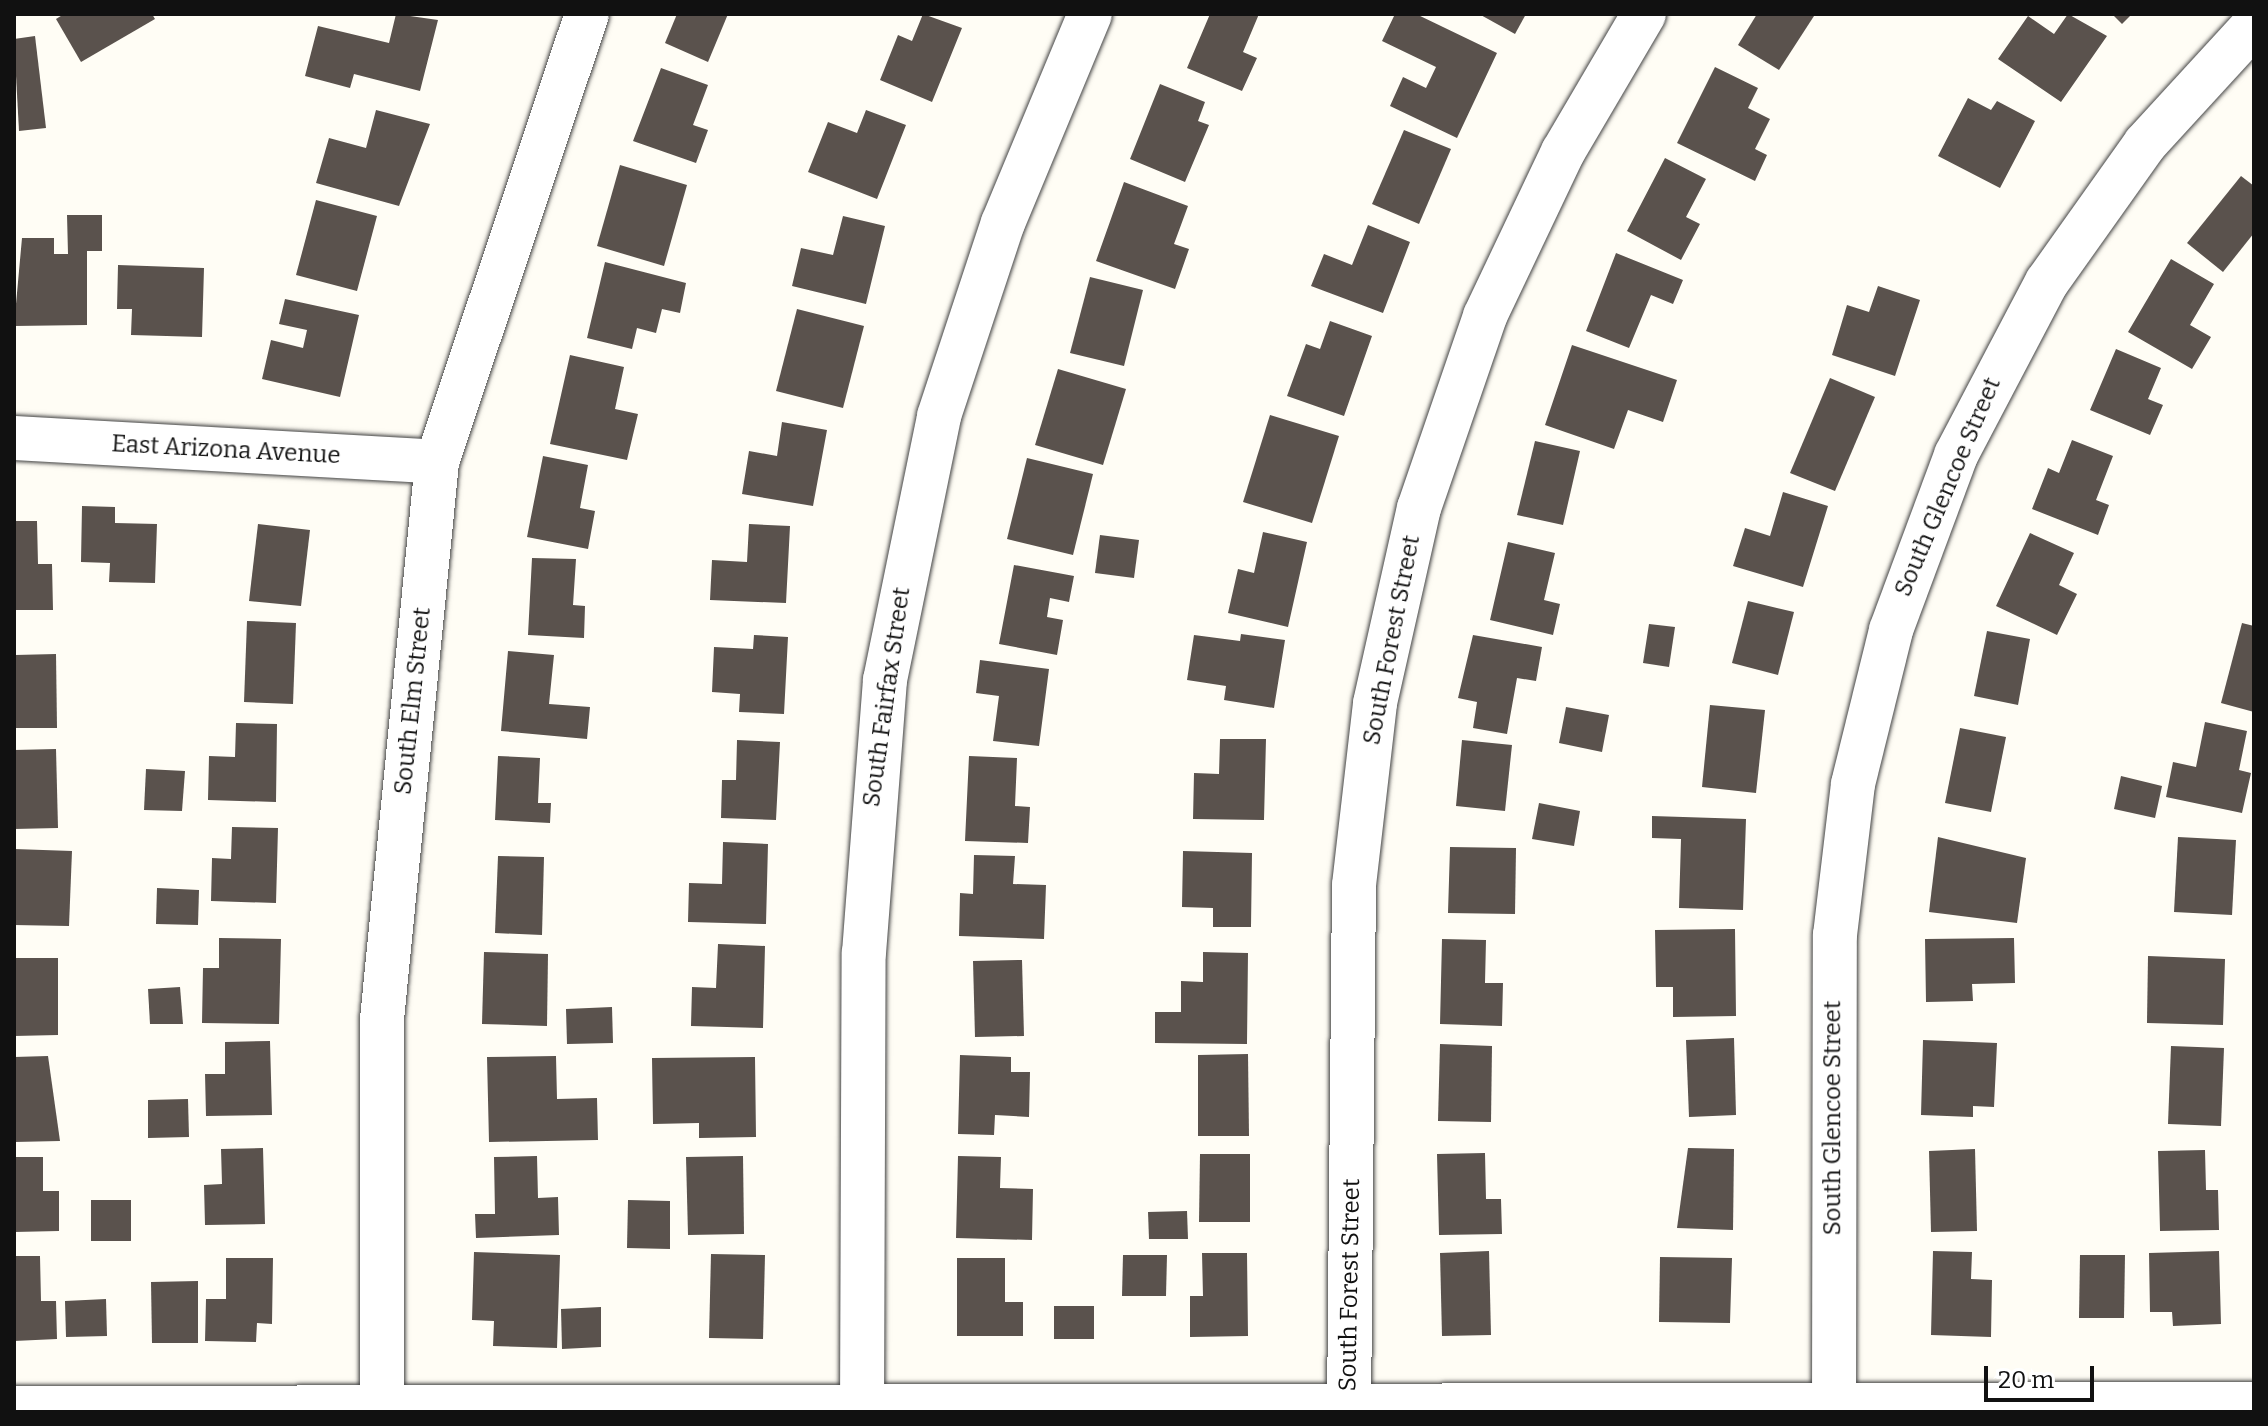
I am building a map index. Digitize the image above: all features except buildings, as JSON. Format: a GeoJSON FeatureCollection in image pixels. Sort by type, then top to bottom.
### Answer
{"type":"FeatureCollection","features":[{"type":"Feature","properties":{"kind":"street","name":"South Elm Street"},"geometry":{"type":"LineString","coordinates":[[382,1409],[382,1019],[437,462],[587,14]]}},
{"type":"Feature","properties":{"kind":"street","name":"South Fairfax Street"},"geometry":{"type":"LineString","coordinates":[[862,1408],[864,953],[885,680],[948,388],[1003,223],[1090,14]]}},
{"type":"Feature","properties":{"kind":"street","name":"South Forest Street"},"geometry":{"type":"LineString","coordinates":[[1349,1408],[1354,885],[1375,703],[1419,508],[1485,316],[1570,139],[1644,14]]}},
{"type":"Feature","properties":{"kind":"street","name":"South Glencoe Street"},"geometry":{"type":"LineString","coordinates":[[1834,1408],[1835,935],[1853,784],[1891,630],[1956,455],[2047,282],[2145,144],[2254,25]]}},
{"type":"Feature","properties":{"kind":"street","name":"East Arizona Avenue"},"geometry":{"type":"LineString","coordinates":[[14,438],[437,462]]}},
{"type":"Feature","properties":{"kind":"street"},"geometry":{"type":"LineString","coordinates":[[14,1408],[1834,1408],[2254,1404]]}}]}
